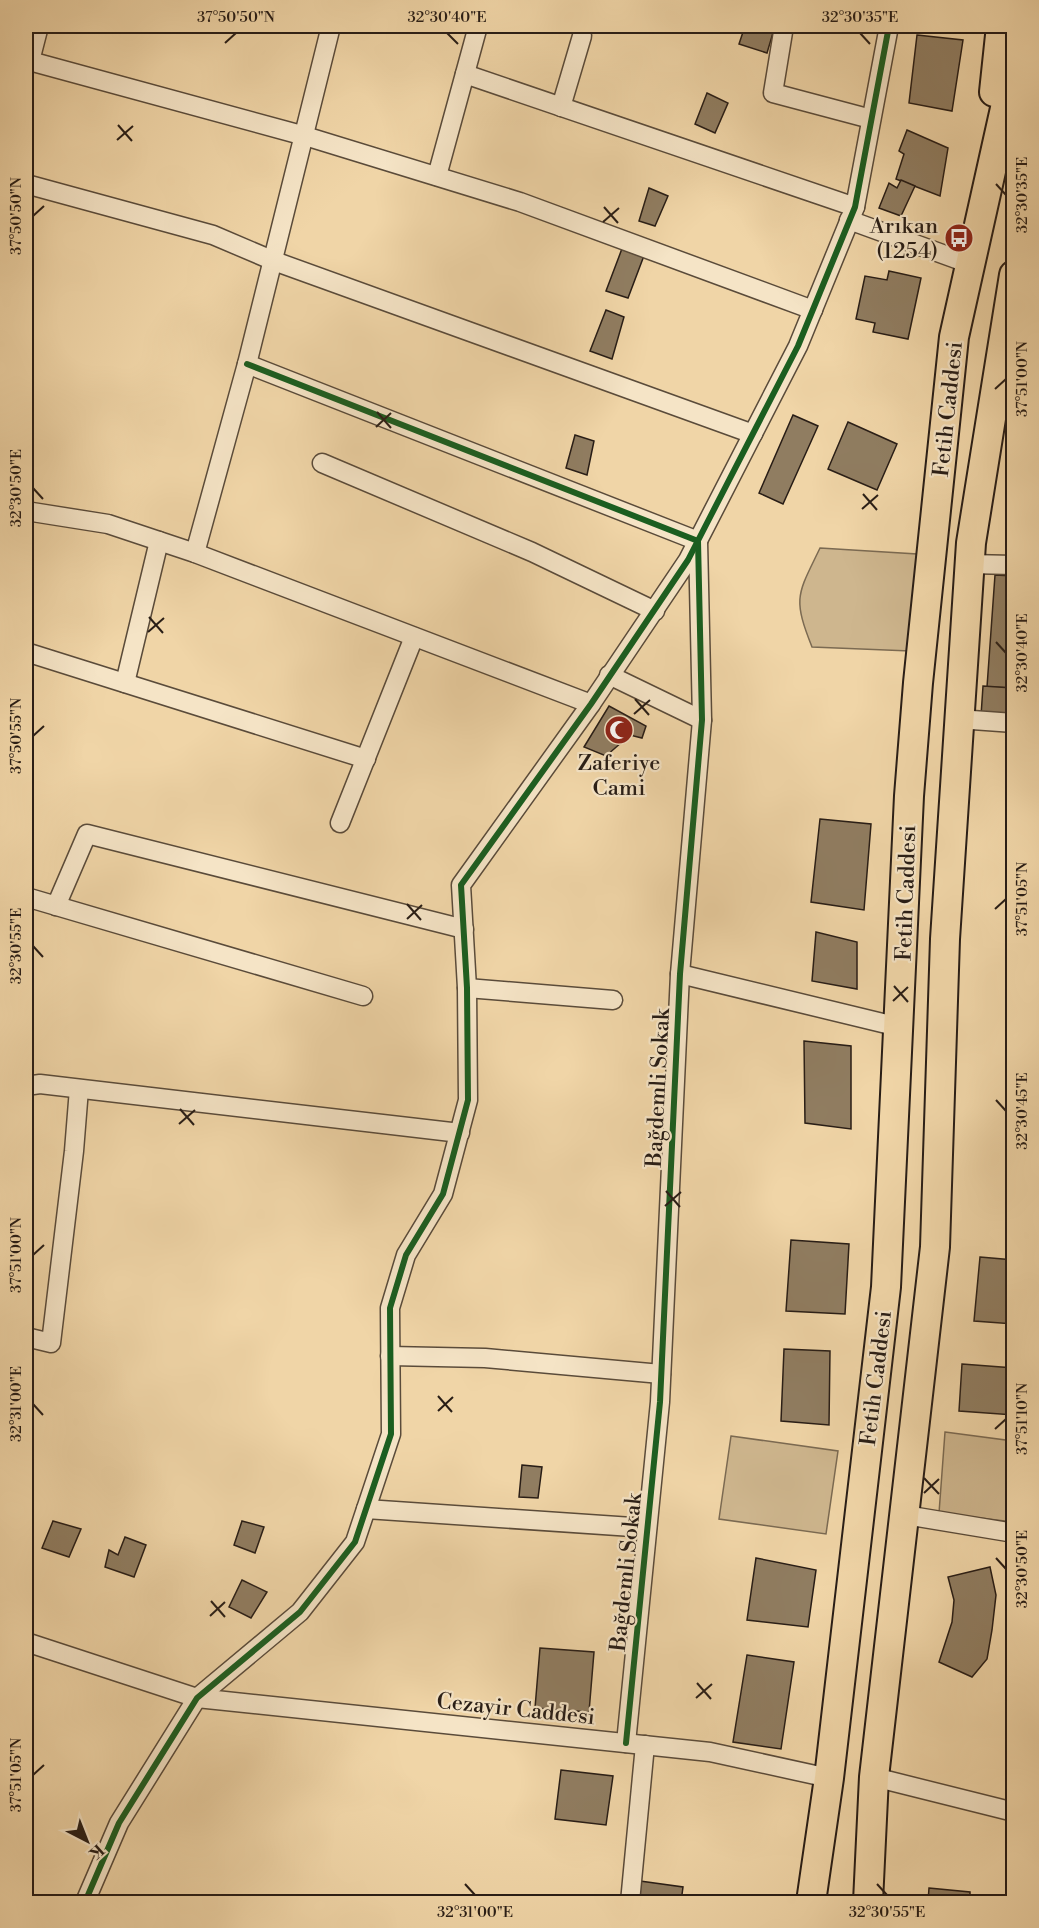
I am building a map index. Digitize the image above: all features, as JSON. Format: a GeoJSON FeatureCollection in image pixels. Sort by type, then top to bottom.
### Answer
{"type":"FeatureCollection","features":[{"type":"Feature","properties":{"kind":"main road"},"geometry":{"type":"LineString","coordinates":[[995,151],[992,106],[1001,26]]}},
{"type":"Feature","properties":{"kind":"main road","name":"Fetih Caddesi"},"geometry":{"type":"LineString","coordinates":[[811,1902],[829,1778],[886,1287],[909,796],[918,683],[954,338],[1014,68]]}},
{"type":"Feature","properties":{"kind":"main road","name":"Fetih Caddesi"},"geometry":{"type":"LineString","coordinates":[[867,1902],[874,1777],[935,1247],[945,939],[969,564],[1000,349],[1014,275]]}},
{"type":"Feature","properties":{"kind":"street"},"geometry":{"type":"LineString","coordinates":[[39,26],[28,61],[305,136],[520,202],[813,310]]}},
{"type":"Feature","properties":{"kind":"street"},"geometry":{"type":"LineString","coordinates":[[195,553],[274,261],[331,26]]}},
{"type":"Feature","properties":{"kind":"street"},"geometry":{"type":"LineString","coordinates":[[437,176],[478,26]]}},
{"type":"Feature","properties":{"kind":"street"},"geometry":{"type":"LineString","coordinates":[[784,26],[773,93],[871,119]]}},
{"type":"Feature","properties":{"kind":"street"},"geometry":{"type":"LineString","coordinates":[[85,1902],[119,1823],[196,1698],[300,1612],[355,1542],[391,1434],[390,1308],[406,1255],[443,1194],[468,1100],[467,988],[461,885],[655,611],[698,541],[798,346],[852,213],[889,26]]}},
{"type":"Feature","properties":{"kind":"street"},"geometry":{"type":"LineString","coordinates":[[561,107],[582,36]]}},
{"type":"Feature","properties":{"kind":"street"},"geometry":{"type":"LineString","coordinates":[[465,74],[852,213],[970,264]]}},
{"type":"Feature","properties":{"kind":"street"},"geometry":{"type":"LineString","coordinates":[[26,184],[213,236],[274,261],[753,434]]}},
{"type":"Feature","properties":{"kind":"street"},"geometry":{"type":"LineString","coordinates":[[247,364],[698,541]]}},
{"type":"Feature","properties":{"kind":"street"},"geometry":{"type":"LineString","coordinates":[[322,463],[532,552],[655,611]]}},
{"type":"Feature","properties":{"kind":"street"},"geometry":{"type":"LineString","coordinates":[[26,511],[108,524],[195,553],[591,704]]}},
{"type":"Feature","properties":{"kind":"street","name":"Bağdemli Sokak"},"geometry":{"type":"LineString","coordinates":[[626,1743],[661,1374],[681,974],[702,720],[698,541]]}},
{"type":"Feature","properties":{"kind":"street"},"geometry":{"type":"LineString","coordinates":[[125,683],[159,542]]}},
{"type":"Feature","properties":{"kind":"street"},"geometry":{"type":"LineString","coordinates":[[969,564],[1014,565]]}},
{"type":"Feature","properties":{"kind":"street"},"geometry":{"type":"LineString","coordinates":[[340,824],[414,637]]}},
{"type":"Feature","properties":{"kind":"street"},"geometry":{"type":"LineString","coordinates":[[26,652],[366,759]]}},
{"type":"Feature","properties":{"kind":"street"},"geometry":{"type":"LineString","coordinates":[[609,675],[702,720]]}},
{"type":"Feature","properties":{"kind":"street"},"geometry":{"type":"LineString","coordinates":[[958,719],[1014,723]]}},
{"type":"Feature","properties":{"kind":"street"},"geometry":{"type":"LineString","coordinates":[[57,906],[87,834],[464,929]]}},
{"type":"Feature","properties":{"kind":"street"},"geometry":{"type":"LineString","coordinates":[[26,897],[363,996]]}},
{"type":"Feature","properties":{"kind":"street"},"geometry":{"type":"LineString","coordinates":[[681,974],[899,1027]]}},
{"type":"Feature","properties":{"kind":"street"},"geometry":{"type":"LineString","coordinates":[[467,988],[613,1000]]}},
{"type":"Feature","properties":{"kind":"street"},"geometry":{"type":"LineString","coordinates":[[26,1086],[40,1084],[460,1132]]}},
{"type":"Feature","properties":{"kind":"street"},"geometry":{"type":"LineString","coordinates":[[26,1337],[51,1343],[79,1089]]}},
{"type":"Feature","properties":{"kind":"street"},"geometry":{"type":"LineString","coordinates":[[390,1356],[485,1358],[661,1374]]}},
{"type":"Feature","properties":{"kind":"street"},"geometry":{"type":"LineString","coordinates":[[366,1509],[647,1528]]}},
{"type":"Feature","properties":{"kind":"street"},"geometry":{"type":"LineString","coordinates":[[905,1515],[1014,1533]]}},
{"type":"Feature","properties":{"kind":"street","name":"Cezayir Caddesi"},"geometry":{"type":"LineString","coordinates":[[26,1642],[196,1698],[710,1752],[829,1778]]}},
{"type":"Feature","properties":{"kind":"street"},"geometry":{"type":"LineString","coordinates":[[630,1902],[645,1745]]}},
{"type":"Feature","properties":{"kind":"street"},"geometry":{"type":"LineString","coordinates":[[874,1777],[1014,1812]]}},
{"type":"Feature","properties":{"kind":"shaded area"},"geometry":{"type":"Polygon","coordinates":[[[820,548],[917,554],[910,651],[812,647],[802,617],[800,596],[820,548]]]}},
{"type":"Feature","properties":{"kind":"shaded area"},"geometry":{"type":"Polygon","coordinates":[[[945,1432],[1013,1441],[1013,1522],[939,1513],[945,1432]]]}},
{"type":"Feature","properties":{"kind":"shaded area"},"geometry":{"type":"Polygon","coordinates":[[[731,1436],[838,1451],[826,1534],[719,1519],[731,1436]]]}},
{"type":"Feature","properties":{"kind":"building"},"geometry":{"type":"Polygon","coordinates":[[[745,26],[775,26],[767,53],[739,44],[745,26]]]}},
{"type":"Feature","properties":{"kind":"building"},"geometry":{"type":"Polygon","coordinates":[[[917,35],[963,40],[952,111],[909,103],[917,35]]]}},
{"type":"Feature","properties":{"kind":"building"},"geometry":{"type":"Polygon","coordinates":[[[707,93],[728,103],[715,133],[695,124],[707,93]]]}},
{"type":"Feature","properties":{"kind":"building"},"geometry":{"type":"Polygon","coordinates":[[[907,130],[948,148],[940,196],[896,179],[904,154],[899,151],[907,130]]]}},
{"type":"Feature","properties":{"kind":"building"},"geometry":{"type":"Polygon","coordinates":[[[901,180],[915,186],[901,216],[879,208],[889,183],[897,188],[901,180]]]}},
{"type":"Feature","properties":{"kind":"building"},"geometry":{"type":"Polygon","coordinates":[[[649,188],[668,196],[655,226],[639,221],[649,188]]]}},
{"type":"Feature","properties":{"kind":"building"},"geometry":{"type":"Polygon","coordinates":[[[623,246],[645,253],[628,298],[606,291],[623,246]]]}},
{"type":"Feature","properties":{"kind":"building"},"geometry":{"type":"Polygon","coordinates":[[[889,271],[921,278],[908,339],[873,332],[875,323],[856,319],[865,276],[887,280],[889,271]]]}},
{"type":"Feature","properties":{"kind":"building"},"geometry":{"type":"Polygon","coordinates":[[[606,310],[624,317],[612,359],[590,351],[606,310]]]}},
{"type":"Feature","properties":{"kind":"building"},"geometry":{"type":"Polygon","coordinates":[[[793,415],[818,426],[783,504],[759,493],[793,415]]]}},
{"type":"Feature","properties":{"kind":"building"},"geometry":{"type":"Polygon","coordinates":[[[848,422],[897,444],[877,490],[828,469],[848,422]]]}},
{"type":"Feature","properties":{"kind":"building"},"geometry":{"type":"Polygon","coordinates":[[[575,435],[594,441],[587,475],[566,468],[575,435]]]}},
{"type":"Feature","properties":{"kind":"building"},"geometry":{"type":"Polygon","coordinates":[[[995,575],[1014,576],[1014,688],[987,687],[995,575]]]}},
{"type":"Feature","properties":{"kind":"building"},"geometry":{"type":"Polygon","coordinates":[[[983,686],[1013,688],[1011,718],[981,716],[983,686]]]}},
{"type":"Feature","properties":{"kind":"building","name":"Zaferiye Cami"},"geometry":{"type":"Polygon","coordinates":[[[609,706],[646,726],[642,738],[630,735],[606,756],[584,747],[609,706]]]}},
{"type":"Feature","properties":{"kind":"building"},"geometry":{"type":"Polygon","coordinates":[[[820,819],[871,824],[864,910],[811,902],[820,819]]]}},
{"type":"Feature","properties":{"kind":"building"},"geometry":{"type":"Polygon","coordinates":[[[816,932],[857,942],[857,989],[812,981],[816,932]]]}},
{"type":"Feature","properties":{"kind":"building"},"geometry":{"type":"Polygon","coordinates":[[[804,1041],[851,1046],[851,1129],[805,1123],[804,1041]]]}},
{"type":"Feature","properties":{"kind":"building"},"geometry":{"type":"Polygon","coordinates":[[[791,1240],[849,1244],[845,1314],[786,1311],[791,1240]]]}},
{"type":"Feature","properties":{"kind":"building"},"geometry":{"type":"Polygon","coordinates":[[[980,1257],[1014,1260],[1014,1324],[974,1321],[980,1257]]]}},
{"type":"Feature","properties":{"kind":"building"},"geometry":{"type":"Polygon","coordinates":[[[784,1349],[830,1351],[829,1425],[781,1421],[784,1349]]]}},
{"type":"Feature","properties":{"kind":"building"},"geometry":{"type":"Polygon","coordinates":[[[962,1364],[1014,1368],[1014,1415],[959,1411],[962,1364]]]}},
{"type":"Feature","properties":{"kind":"building"},"geometry":{"type":"Polygon","coordinates":[[[522,1465],[542,1467],[538,1498],[519,1497],[522,1465]]]}},
{"type":"Feature","properties":{"kind":"building"},"geometry":{"type":"Polygon","coordinates":[[[53,1521],[81,1529],[69,1557],[42,1548],[53,1521]]]}},
{"type":"Feature","properties":{"kind":"building"},"geometry":{"type":"Polygon","coordinates":[[[242,1521],[264,1527],[255,1553],[234,1545],[242,1521]]]}},
{"type":"Feature","properties":{"kind":"building"},"geometry":{"type":"Polygon","coordinates":[[[125,1537],[146,1545],[134,1577],[105,1567],[109,1550],[118,1555],[125,1537]]]}},
{"type":"Feature","properties":{"kind":"building"},"geometry":{"type":"Polygon","coordinates":[[[756,1558],[816,1570],[808,1627],[747,1620],[756,1558]]]}},
{"type":"Feature","properties":{"kind":"building"},"geometry":{"type":"Polygon","coordinates":[[[990,1567],[996,1595],[992,1630],[987,1659],[972,1677],[939,1662],[952,1622],[954,1600],[948,1577],[990,1567]]]}},
{"type":"Feature","properties":{"kind":"building"},"geometry":{"type":"Polygon","coordinates":[[[242,1580],[267,1592],[251,1618],[229,1607],[242,1580]]]}},
{"type":"Feature","properties":{"kind":"building"},"geometry":{"type":"Polygon","coordinates":[[[540,1648],[594,1652],[589,1712],[535,1708],[540,1648]]]}},
{"type":"Feature","properties":{"kind":"building"},"geometry":{"type":"Polygon","coordinates":[[[747,1655],[794,1662],[781,1749],[733,1742],[747,1655]]]}},
{"type":"Feature","properties":{"kind":"building"},"geometry":{"type":"Polygon","coordinates":[[[561,1770],[613,1776],[606,1825],[555,1819],[561,1770]]]}},
{"type":"Feature","properties":{"kind":"building"},"geometry":{"type":"Polygon","coordinates":[[[640,1881],[683,1887],[681,1902],[638,1902],[640,1881]]]}},
{"type":"Feature","properties":{"kind":"building"},"geometry":{"type":"Polygon","coordinates":[[[929,1888],[970,1892],[970,1902],[928,1902],[929,1888]]]}},
{"type":"Feature","properties":{"kind":"cycle path"},"geometry":{"type":"LineString","coordinates":[[85,1902],[119,1823],[197,1698],[300,1612],[355,1542],[391,1434],[390,1308],[406,1255],[443,1194],[468,1100],[467,988],[461,885],[591,704],[688,560],[798,346],[855,207],[889,26]]}},
{"type":"Feature","properties":{"kind":"cycle path"},"geometry":{"type":"LineString","coordinates":[[247,364],[698,541],[702,720],[680,974],[660,1402],[626,1743]]}},
{"type":"Feature","properties":{"kind":"place","name":"Arıkan (1254)"},"geometry":{"type":"Point","coordinates":[959,238]}},
{"type":"Feature","properties":{"kind":"place","name":"Zaferiye Cami"},"geometry":{"type":"Point","coordinates":[619,730]}}]}
